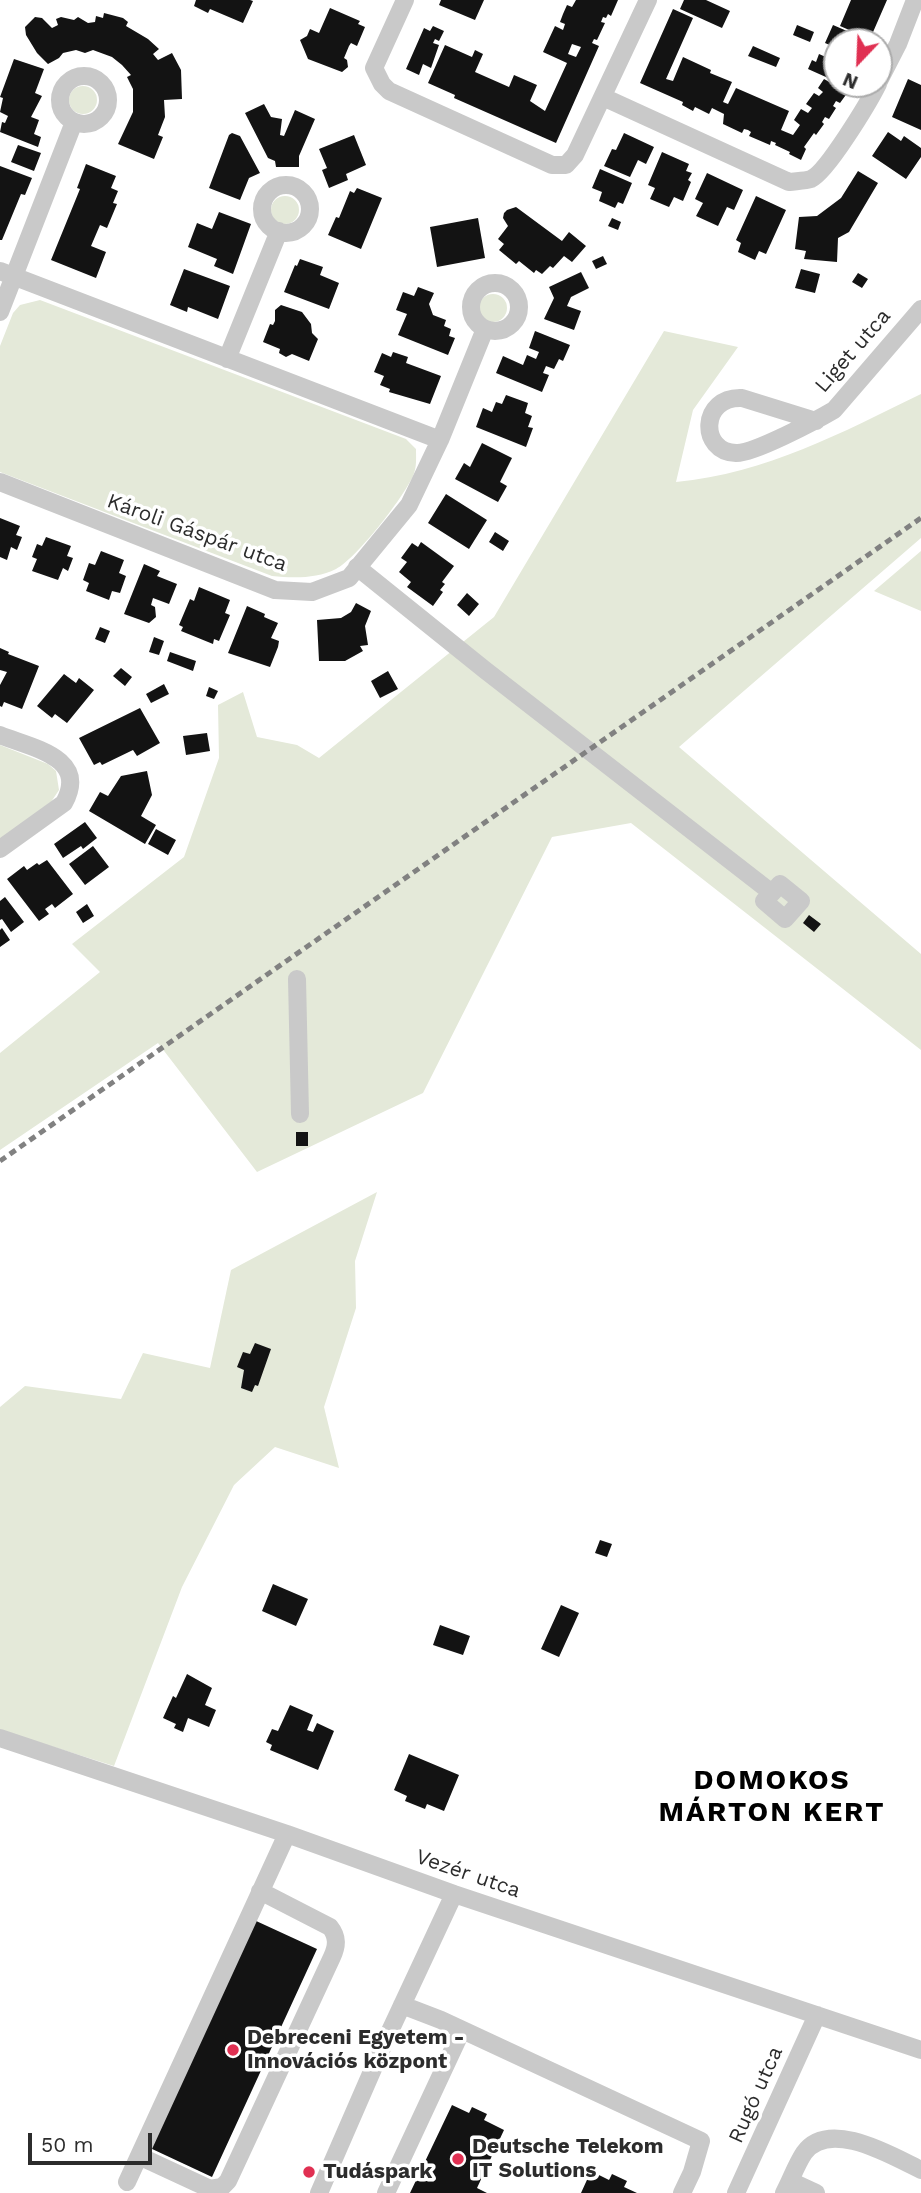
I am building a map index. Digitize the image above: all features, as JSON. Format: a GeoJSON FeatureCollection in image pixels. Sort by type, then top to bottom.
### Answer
{"type":"FeatureCollection","features":[{"type":"Feature","properties":{"kind":"street"},"geometry":{"type":"LineString","coordinates":[[405,0],[374,68],[382,84],[389,91],[552,165],[566,165],[575,155],[648,0]]}},
{"type":"Feature","properties":{"kind":"street"},"geometry":{"type":"LineString","coordinates":[[893,54],[915,0]]}},
{"type":"Feature","properties":{"kind":"street"},"geometry":{"type":"LineString","coordinates":[[603,97],[789,182],[812,178],[823,168],[869,98]]}},
{"type":"Feature","properties":{"kind":"street"},"geometry":{"type":"LineString","coordinates":[[0,312],[7,274],[74,122]]}},
{"type":"Feature","properties":{"kind":"street"},"geometry":{"type":"LineString","coordinates":[[227,359],[279,231]]}},
{"type":"Feature","properties":{"kind":"street"},"geometry":{"type":"LineString","coordinates":[[7,274],[440,440]]}},
{"type":"Feature","properties":{"kind":"street","name":"Liget utca"},"geometry":{"type":"LineString","coordinates":[[816,421],[734,397],[714,409],[709,424],[712,439],[717,445],[723,450],[739,453],[816,421],[834,410],[921,309]]}},
{"type":"Feature","properties":{"kind":"street","name":"Károli Gáspár utca"},"geometry":{"type":"LineString","coordinates":[[0,482],[275,590],[312,592],[349,578],[409,505],[440,440],[485,329]]}},
{"type":"Feature","properties":{"kind":"street"},"geometry":{"type":"LineString","coordinates":[[357,567],[772,893]]}},
{"type":"Feature","properties":{"kind":"street"},"geometry":{"type":"LineString","coordinates":[[0,736],[56,757],[70,772],[71,783],[64,803],[0,849]]}},
{"type":"Feature","properties":{"kind":"street"},"geometry":{"type":"LineString","coordinates":[[297,979],[300,1114]]}},
{"type":"Feature","properties":{"kind":"street","name":"Vezér utca"},"geometry":{"type":"LineString","coordinates":[[0,1738],[921,2050]]}},
{"type":"Feature","properties":{"kind":"street"},"geometry":{"type":"LineString","coordinates":[[127,2182],[287,1834]]}},
{"type":"Feature","properties":{"kind":"street"},"geometry":{"type":"LineString","coordinates":[[139,2156],[210,2189],[222,2187],[228,2181],[336,1948],[335,1933],[330,1927],[260,1891]]}},
{"type":"Feature","properties":{"kind":"street"},"geometry":{"type":"LineString","coordinates":[[319,2193],[402,2004],[454,1894]]}},
{"type":"Feature","properties":{"kind":"street"},"geometry":{"type":"LineString","coordinates":[[402,2004],[701,2141],[692,2172],[682,2193]]}},
{"type":"Feature","properties":{"kind":"street","name":"Rugó utca"},"geometry":{"type":"LineString","coordinates":[[736,2193],[817,2015]]}},
{"type":"Feature","properties":{"kind":"street"},"geometry":{"type":"LineString","coordinates":[[386,2193],[462,2030]]}},
{"type":"Feature","properties":{"kind":"street"},"geometry":{"type":"LineString","coordinates":[[816,2193],[787,2187],[805,2152],[819,2140],[838,2139],[864,2144],[921,2170]]}},
{"type":"Feature","properties":{"kind":"green space"},"geometry":{"type":"Polygon","coordinates":[[[83,86],[93,90],[97,100],[93,110],[83,114],[73,110],[69,100],[73,90],[83,86]]]}},
{"type":"Feature","properties":{"kind":"green space"},"geometry":{"type":"Polygon","coordinates":[[[285,196],[295,200],[299,210],[295,220],[285,224],[275,220],[271,210],[275,200],[285,196]]]}},
{"type":"Feature","properties":{"kind":"green space"},"geometry":{"type":"Polygon","coordinates":[[[493,294],[503,298],[507,308],[503,318],[493,322],[483,318],[479,308],[483,298],[493,294]]]}},
{"type":"Feature","properties":{"kind":"green space"},"geometry":{"type":"Polygon","coordinates":[[[40,300],[406,439],[416,449],[413,476],[379,527],[345,563],[328,572],[296,577],[272,576],[0,472],[0,346],[13,313],[20,305],[40,300]]]}},
{"type":"Feature","properties":{"kind":"green space"},"geometry":{"type":"Polygon","coordinates":[[[664,331],[738,347],[693,410],[676,482],[741,470],[803,449],[921,394],[921,538],[679,747],[921,954],[921,1050],[631,823],[552,837],[423,1093],[257,1172],[158,1043],[0,1150],[0,1053],[100,972],[72,944],[184,857],[219,758],[218,705],[243,692],[257,737],[297,745],[319,758],[494,617],[664,331]]]}},
{"type":"Feature","properties":{"kind":"green space"},"geometry":{"type":"Polygon","coordinates":[[[921,551],[921,611],[874,591],[921,551]]]}},
{"type":"Feature","properties":{"kind":"green space"},"geometry":{"type":"Polygon","coordinates":[[[0,745],[48,764],[56,771],[59,790],[51,802],[0,839],[0,745]]]}},
{"type":"Feature","properties":{"kind":"green space"},"geometry":{"type":"Polygon","coordinates":[[[377,1192],[355,1261],[356,1308],[324,1407],[339,1468],[275,1447],[234,1485],[182,1587],[114,1766],[0,1730],[0,1407],[25,1386],[121,1399],[143,1353],[210,1368],[231,1270],[377,1192]]]}},
{"type":"Feature","properties":{"kind":"building"},"geometry":{"type":"Polygon","coordinates":[[[196,0],[253,1],[243,23],[210,9],[208,13],[194,6],[196,0]]]}},
{"type":"Feature","properties":{"kind":"building"},"geometry":{"type":"Polygon","coordinates":[[[441,0],[484,0],[475,20],[439,5],[441,0]]]}},
{"type":"Feature","properties":{"kind":"building"},"geometry":{"type":"Polygon","coordinates":[[[576,0],[618,0],[611,16],[608,14],[606,18],[603,17],[601,22],[605,23],[597,40],[594,39],[592,43],[599,46],[556,143],[454,98],[455,95],[428,83],[445,45],[472,57],[475,50],[483,54],[475,72],[509,87],[514,75],[537,85],[530,101],[545,111],[567,63],[543,52],[555,26],[563,30],[565,24],[560,22],[567,5],[572,7],[576,0]],[[572,44],[568,54],[576,57],[581,47],[572,44]]]}},
{"type":"Feature","properties":{"kind":"building"},"geometry":{"type":"Polygon","coordinates":[[[684,0],[706,0],[730,11],[722,28],[680,9],[684,0]]]}},
{"type":"Feature","properties":{"kind":"building"},"geometry":{"type":"Polygon","coordinates":[[[851,0],[887,0],[875,28],[840,26],[851,0]]]}},
{"type":"Feature","properties":{"kind":"building"},"geometry":{"type":"Polygon","coordinates":[[[330,8],[360,21],[358,24],[365,27],[357,46],[351,43],[349,46],[344,58],[348,67],[342,72],[308,59],[300,40],[307,36],[310,29],[319,33],[330,8]]]}},
{"type":"Feature","properties":{"kind":"building"},"geometry":{"type":"Polygon","coordinates":[[[673,9],[693,18],[666,79],[673,81],[683,57],[732,82],[723,102],[728,104],[736,88],[789,111],[781,130],[793,135],[800,125],[794,120],[801,109],[808,113],[812,108],[806,104],[814,93],[819,96],[823,92],[823,98],[844,98],[840,103],[836,101],[833,106],[836,108],[829,119],[825,117],[822,122],[824,124],[804,147],[806,149],[801,160],[775,145],[776,143],[771,141],[770,145],[749,136],[751,132],[748,130],[744,129],[742,133],[723,124],[724,114],[712,108],[709,114],[695,107],[693,111],[682,105],[683,102],[640,83],[673,9]]]}},
{"type":"Feature","properties":{"kind":"building"},"geometry":{"type":"Polygon","coordinates":[[[104,13],[123,18],[128,22],[126,26],[148,39],[159,49],[153,54],[158,60],[172,53],[181,70],[182,99],[164,100],[165,117],[158,135],[163,137],[154,159],[118,144],[133,112],[133,89],[127,77],[131,75],[122,65],[112,57],[93,50],[85,53],[76,50],[63,53],[48,64],[37,53],[26,35],[25,27],[35,17],[42,18],[52,28],[58,25],[56,19],[61,17],[74,20],[78,17],[88,23],[95,22],[96,16],[103,18],[104,13]]]}},
{"type":"Feature","properties":{"kind":"building"},"geometry":{"type":"Polygon","coordinates":[[[797,25],[814,32],[810,42],[793,35],[797,25]]]}},
{"type":"Feature","properties":{"kind":"building"},"geometry":{"type":"Polygon","coordinates":[[[433,26],[444,31],[439,41],[435,39],[433,43],[439,45],[431,68],[423,64],[419,75],[406,69],[424,28],[430,31],[433,26]]]}},
{"type":"Feature","properties":{"kind":"building"},"geometry":{"type":"Polygon","coordinates":[[[753,46],[780,58],[776,67],[748,56],[753,46]]]}},
{"type":"Feature","properties":{"kind":"building"},"geometry":{"type":"Polygon","coordinates":[[[819,54],[823,56],[823,76],[808,69],[812,60],[816,62],[819,54]]]}},
{"type":"Feature","properties":{"kind":"building"},"geometry":{"type":"Polygon","coordinates":[[[14,59],[44,69],[35,93],[42,96],[31,117],[39,120],[34,134],[41,137],[38,147],[0,132],[2,122],[5,123],[8,116],[0,112],[3,98],[0,97],[14,59]]]}},
{"type":"Feature","properties":{"kind":"building"},"geometry":{"type":"Polygon","coordinates":[[[908,79],[921,85],[921,130],[892,117],[908,79]]]}},
{"type":"Feature","properties":{"kind":"building"},"geometry":{"type":"Polygon","coordinates":[[[264,104],[271,117],[282,119],[280,135],[284,136],[295,110],[315,119],[299,156],[299,167],[276,167],[275,161],[268,158],[245,113],[264,104]]]}},
{"type":"Feature","properties":{"kind":"building"},"geometry":{"type":"Polygon","coordinates":[[[888,132],[901,141],[904,136],[921,148],[921,157],[906,179],[872,156],[888,132]]]}},
{"type":"Feature","properties":{"kind":"building"},"geometry":{"type":"Polygon","coordinates":[[[232,133],[240,136],[260,173],[249,178],[240,200],[209,188],[232,133]]]}},
{"type":"Feature","properties":{"kind":"building"},"geometry":{"type":"Polygon","coordinates":[[[624,133],[654,147],[646,164],[638,160],[630,177],[604,166],[624,133]]]}},
{"type":"Feature","properties":{"kind":"building"},"geometry":{"type":"Polygon","coordinates":[[[354,135],[366,165],[346,174],[348,180],[329,188],[322,170],[327,168],[319,149],[354,135]]]}},
{"type":"Feature","properties":{"kind":"building"},"geometry":{"type":"Polygon","coordinates":[[[18,145],[41,153],[34,171],[11,162],[18,145]]]}},
{"type":"Feature","properties":{"kind":"building"},"geometry":{"type":"Polygon","coordinates":[[[662,152],[689,164],[686,171],[692,173],[683,201],[674,197],[669,207],[650,199],[655,188],[648,185],[662,152]]]}},
{"type":"Feature","properties":{"kind":"building"},"geometry":{"type":"Polygon","coordinates":[[[86,164],[116,176],[111,188],[118,191],[113,203],[117,204],[107,228],[100,225],[91,246],[106,252],[96,278],[51,260],[80,189],[77,188],[86,164]]]}},
{"type":"Feature","properties":{"kind":"building"},"geometry":{"type":"Polygon","coordinates":[[[0,166],[32,178],[25,195],[21,194],[2,240],[0,240],[0,166]]]}},
{"type":"Feature","properties":{"kind":"building"},"geometry":{"type":"Polygon","coordinates":[[[600,169],[632,183],[623,204],[618,202],[615,208],[599,201],[602,192],[592,188],[600,169]]]}},
{"type":"Feature","properties":{"kind":"building"},"geometry":{"type":"Polygon","coordinates":[[[858,171],[878,183],[849,232],[838,238],[837,262],[804,259],[806,251],[795,249],[799,217],[817,216],[841,198],[858,171]]]}},
{"type":"Feature","properties":{"kind":"building"},"geometry":{"type":"Polygon","coordinates":[[[707,173],[743,190],[734,210],[727,207],[718,226],[696,216],[703,203],[695,199],[707,173]]]}},
{"type":"Feature","properties":{"kind":"building"},"geometry":{"type":"Polygon","coordinates":[[[357,188],[382,198],[361,249],[328,235],[336,217],[339,218],[350,191],[354,193],[357,188]]]}},
{"type":"Feature","properties":{"kind":"building"},"geometry":{"type":"Polygon","coordinates":[[[756,196],[786,210],[766,254],[759,251],[755,260],[738,252],[741,243],[736,240],[756,196]]]}},
{"type":"Feature","properties":{"kind":"building"},"geometry":{"type":"Polygon","coordinates":[[[516,207],[562,241],[569,232],[586,246],[572,262],[564,256],[553,268],[550,266],[542,274],[536,270],[534,273],[519,261],[516,264],[499,250],[504,244],[498,239],[508,226],[503,218],[504,213],[516,207]]]}},
{"type":"Feature","properties":{"kind":"building"},"geometry":{"type":"Polygon","coordinates":[[[219,212],[251,224],[233,274],[214,266],[217,259],[188,247],[197,223],[212,229],[219,212]]]}},
{"type":"Feature","properties":{"kind":"building"},"geometry":{"type":"Polygon","coordinates":[[[478,218],[485,258],[437,267],[430,227],[478,218]]]}},
{"type":"Feature","properties":{"kind":"building"},"geometry":{"type":"Polygon","coordinates":[[[612,218],[621,222],[618,230],[608,226],[612,218]]]}},
{"type":"Feature","properties":{"kind":"building"},"geometry":{"type":"Polygon","coordinates":[[[603,256],[607,264],[596,269],[592,261],[603,256]]]}},
{"type":"Feature","properties":{"kind":"building"},"geometry":{"type":"Polygon","coordinates":[[[300,259],[323,267],[320,275],[339,283],[329,309],[284,292],[300,259]]]}},
{"type":"Feature","properties":{"kind":"building"},"geometry":{"type":"Polygon","coordinates":[[[184,269],[230,286],[218,319],[188,307],[187,312],[170,305],[184,269]]]}},
{"type":"Feature","properties":{"kind":"building"},"geometry":{"type":"Polygon","coordinates":[[[801,269],[820,274],[815,293],[795,288],[801,269]]]}},
{"type":"Feature","properties":{"kind":"building"},"geometry":{"type":"Polygon","coordinates":[[[581,272],[589,288],[571,297],[567,306],[581,311],[574,330],[544,319],[554,298],[549,287],[581,272]]]}},
{"type":"Feature","properties":{"kind":"building"},"geometry":{"type":"Polygon","coordinates":[[[858,273],[868,279],[862,288],[852,282],[858,273]]]}},
{"type":"Feature","properties":{"kind":"building"},"geometry":{"type":"Polygon","coordinates":[[[418,287],[434,293],[429,304],[433,315],[446,320],[444,326],[451,329],[449,336],[455,338],[448,355],[398,335],[407,314],[396,310],[403,292],[414,296],[418,287]]]}},
{"type":"Feature","properties":{"kind":"building"},"geometry":{"type":"Polygon","coordinates":[[[281,305],[302,312],[311,324],[312,333],[318,339],[309,361],[292,354],[286,357],[279,353],[280,349],[263,342],[270,324],[273,325],[275,321],[275,310],[281,305]]]}},
{"type":"Feature","properties":{"kind":"building"},"geometry":{"type":"Polygon","coordinates":[[[535,331],[570,345],[563,361],[559,359],[554,369],[546,366],[543,373],[549,375],[542,392],[496,373],[503,356],[523,365],[527,355],[536,359],[539,352],[529,348],[535,331]]]}},
{"type":"Feature","properties":{"kind":"building"},"geometry":{"type":"Polygon","coordinates":[[[393,352],[408,357],[406,363],[441,376],[430,404],[389,392],[390,389],[380,385],[384,376],[374,372],[382,353],[391,357],[393,352]]]}},
{"type":"Feature","properties":{"kind":"building"},"geometry":{"type":"Polygon","coordinates":[[[506,395],[528,403],[525,413],[532,416],[528,427],[533,428],[526,447],[476,427],[483,408],[492,412],[496,402],[502,404],[506,395]]]}},
{"type":"Feature","properties":{"kind":"building"},"geometry":{"type":"Polygon","coordinates":[[[482,443],[512,458],[500,482],[507,486],[498,502],[455,479],[464,463],[470,467],[482,443]]]}},
{"type":"Feature","properties":{"kind":"building"},"geometry":{"type":"Polygon","coordinates":[[[446,494],[487,520],[469,549],[428,523],[446,494]]]}},
{"type":"Feature","properties":{"kind":"building"},"geometry":{"type":"Polygon","coordinates":[[[0,518],[20,526],[16,535],[22,537],[17,550],[11,547],[7,560],[0,557],[0,518]]]}},
{"type":"Feature","properties":{"kind":"building"},"geometry":{"type":"Polygon","coordinates":[[[495,532],[509,541],[503,551],[489,542],[495,532]]]}},
{"type":"Feature","properties":{"kind":"building"},"geometry":{"type":"Polygon","coordinates":[[[46,537],[71,546],[67,556],[73,558],[68,571],[63,568],[58,580],[32,571],[37,559],[32,557],[37,544],[42,546],[46,537]]]}},
{"type":"Feature","properties":{"kind":"building"},"geometry":{"type":"Polygon","coordinates":[[[421,542],[454,566],[442,582],[445,584],[440,590],[443,592],[433,606],[407,587],[411,582],[399,572],[407,562],[401,558],[412,543],[418,547],[421,542]]]}},
{"type":"Feature","properties":{"kind":"building"},"geometry":{"type":"Polygon","coordinates":[[[101,551],[124,560],[119,573],[126,576],[120,593],[112,591],[109,600],[86,591],[89,583],[83,580],[89,563],[95,565],[101,551]]]}},
{"type":"Feature","properties":{"kind":"building"},"geometry":{"type":"Polygon","coordinates":[[[144,564],[160,571],[157,576],[177,584],[169,604],[153,598],[151,605],[155,607],[156,617],[149,623],[124,614],[144,564]]]}},
{"type":"Feature","properties":{"kind":"building"},"geometry":{"type":"Polygon","coordinates":[[[199,587],[230,600],[225,613],[230,615],[219,641],[214,639],[213,644],[181,631],[183,627],[179,625],[190,599],[194,601],[199,587]]]}},
{"type":"Feature","properties":{"kind":"building"},"geometry":{"type":"Polygon","coordinates":[[[467,593],[479,604],[469,616],[457,605],[467,593]]]}},
{"type":"Feature","properties":{"kind":"building"},"geometry":{"type":"Polygon","coordinates":[[[356,603],[371,611],[365,626],[368,645],[360,646],[363,651],[345,661],[319,661],[317,620],[341,618],[351,612],[356,603]]]}},
{"type":"Feature","properties":{"kind":"building"},"geometry":{"type":"Polygon","coordinates":[[[247,606],[278,623],[271,638],[279,641],[278,647],[270,667],[228,653],[247,606]]]}},
{"type":"Feature","properties":{"kind":"building"},"geometry":{"type":"Polygon","coordinates":[[[100,627],[110,631],[105,643],[95,639],[100,627]]]}},
{"type":"Feature","properties":{"kind":"building"},"geometry":{"type":"Polygon","coordinates":[[[154,637],[164,641],[159,655],[149,652],[154,637]]]}},
{"type":"Feature","properties":{"kind":"building"},"geometry":{"type":"Polygon","coordinates":[[[0,648],[39,666],[22,709],[4,702],[2,707],[0,706],[0,685],[7,672],[0,670],[0,648]]]}},
{"type":"Feature","properties":{"kind":"building"},"geometry":{"type":"Polygon","coordinates":[[[170,652],[196,661],[193,671],[167,661],[170,652]]]}},
{"type":"Feature","properties":{"kind":"building"},"geometry":{"type":"Polygon","coordinates":[[[121,668],[132,677],[125,686],[113,676],[121,668]]]}},
{"type":"Feature","properties":{"kind":"building"},"geometry":{"type":"Polygon","coordinates":[[[388,671],[398,689],[380,698],[371,681],[388,671]]]}},
{"type":"Feature","properties":{"kind":"building"},"geometry":{"type":"Polygon","coordinates":[[[64,674],[76,683],[79,678],[94,690],[67,723],[55,714],[52,718],[37,706],[64,674]]]}},
{"type":"Feature","properties":{"kind":"building"},"geometry":{"type":"Polygon","coordinates":[[[164,684],[169,694],[151,703],[146,694],[164,684]]]}},
{"type":"Feature","properties":{"kind":"building"},"geometry":{"type":"Polygon","coordinates":[[[209,687],[218,691],[214,699],[206,696],[209,687]]]}},
{"type":"Feature","properties":{"kind":"building"},"geometry":{"type":"Polygon","coordinates":[[[140,708],[160,743],[137,756],[133,750],[102,765],[100,762],[94,765],[79,738],[140,708]]]}},
{"type":"Feature","properties":{"kind":"building"},"geometry":{"type":"Polygon","coordinates":[[[207,733],[210,751],[186,755],[183,736],[207,733]]]}},
{"type":"Feature","properties":{"kind":"building"},"geometry":{"type":"Polygon","coordinates":[[[147,771],[152,795],[141,816],[156,825],[145,844],[89,811],[100,792],[108,796],[121,776],[147,771]]]}},
{"type":"Feature","properties":{"kind":"building"},"geometry":{"type":"Polygon","coordinates":[[[85,822],[97,838],[83,849],[81,846],[63,858],[54,844],[85,822]]]}},
{"type":"Feature","properties":{"kind":"building"},"geometry":{"type":"Polygon","coordinates":[[[156,829],[176,840],[168,855],[148,844],[156,829]]]}},
{"type":"Feature","properties":{"kind":"building"},"geometry":{"type":"Polygon","coordinates":[[[93,846],[109,867],[85,885],[69,864],[93,846]]]}},
{"type":"Feature","properties":{"kind":"building"},"geometry":{"type":"Polygon","coordinates":[[[47,860],[73,894],[55,908],[52,904],[45,909],[49,914],[39,921],[7,879],[24,866],[27,870],[47,860]]]}},
{"type":"Feature","properties":{"kind":"building"},"geometry":{"type":"Polygon","coordinates":[[[5,897],[24,922],[11,932],[2,919],[0,920],[0,901],[5,897]]]}},
{"type":"Feature","properties":{"kind":"building"},"geometry":{"type":"Polygon","coordinates":[[[87,904],[94,916],[83,923],[76,912],[87,904]]]}},
{"type":"Feature","properties":{"kind":"building"},"geometry":{"type":"Polygon","coordinates":[[[809,915],[821,924],[814,932],[803,923],[809,915]]]}},
{"type":"Feature","properties":{"kind":"building"},"geometry":{"type":"Polygon","coordinates":[[[2,928],[10,940],[0,947],[0,930],[2,928]]]}},
{"type":"Feature","properties":{"kind":"building"},"geometry":{"type":"Polygon","coordinates":[[[296,1132],[308,1132],[308,1146],[296,1146],[296,1132]]]}},
{"type":"Feature","properties":{"kind":"building"},"geometry":{"type":"Polygon","coordinates":[[[255,1343],[271,1349],[258,1386],[255,1385],[252,1392],[241,1388],[244,1370],[237,1367],[243,1352],[250,1354],[255,1343]]]}},
{"type":"Feature","properties":{"kind":"building"},"geometry":{"type":"Polygon","coordinates":[[[600,1540],[612,1544],[607,1557],[595,1553],[600,1540]]]}},
{"type":"Feature","properties":{"kind":"building"},"geometry":{"type":"Polygon","coordinates":[[[273,1584],[308,1599],[296,1626],[262,1611],[273,1584]]]}},
{"type":"Feature","properties":{"kind":"building"},"geometry":{"type":"Polygon","coordinates":[[[561,1605],[579,1613],[559,1657],[541,1649],[561,1605]]]}},
{"type":"Feature","properties":{"kind":"building"},"geometry":{"type":"Polygon","coordinates":[[[440,1625],[470,1636],[463,1655],[433,1645],[440,1625]]]}},
{"type":"Feature","properties":{"kind":"building"},"geometry":{"type":"Polygon","coordinates":[[[187,1674],[212,1688],[205,1705],[216,1710],[209,1727],[188,1718],[183,1732],[174,1728],[176,1724],[163,1718],[187,1674]]]}},
{"type":"Feature","properties":{"kind":"building"},"geometry":{"type":"Polygon","coordinates":[[[290,1705],[313,1715],[307,1730],[313,1732],[317,1723],[334,1731],[318,1770],[270,1750],[272,1745],[266,1742],[272,1729],[278,1731],[290,1705]]]}},
{"type":"Feature","properties":{"kind":"building"},"geometry":{"type":"Polygon","coordinates":[[[409,1754],[459,1775],[444,1811],[427,1804],[425,1809],[405,1801],[407,1796],[394,1790],[409,1754]]]}},
{"type":"Feature","properties":{"kind":"building","name":"Debreceni Egyetem - Innovációs központ"},"geometry":{"type":"Polygon","coordinates":[[[254,1920],[317,1949],[212,2177],[150,2148],[254,1920]]]}},
{"type":"Feature","properties":{"kind":"building","name":"Deutsche Telekom IT Solutions"},"geometry":{"type":"Polygon","coordinates":[[[452,2105],[469,2113],[472,2107],[487,2114],[484,2120],[504,2130],[477,2188],[487,2193],[410,2193],[452,2105]]]}},
{"type":"Feature","properties":{"kind":"building","name":"Deutsche Telekom IT Solutions"},"geometry":{"type":"Polygon","coordinates":[[[591,2171],[609,2180],[612,2174],[627,2181],[624,2187],[637,2193],[581,2193],[591,2171]]]}},
{"type":"Feature","properties":{"kind":"railway"},"geometry":{"type":"LineString","coordinates":[[0,1161],[921,518]]}},
{"type":"Feature","properties":{"kind":"place","name":"Debreceni Egyetem - Innovációs központ"},"geometry":{"type":"Point","coordinates":[233,2050]}},
{"type":"Feature","properties":{"kind":"place","name":"Deutsche Telekom IT Solutions"},"geometry":{"type":"Point","coordinates":[458,2159]}},
{"type":"Feature","properties":{"kind":"place","name":"Tudáspark"},"geometry":{"type":"Point","coordinates":[309,2172]}},
{"type":"Feature","properties":{"kind":"district","name":"DOMOKOS MÁRTON KERT"},"geometry":{"type":"Point","coordinates":[772,1797]}}]}
